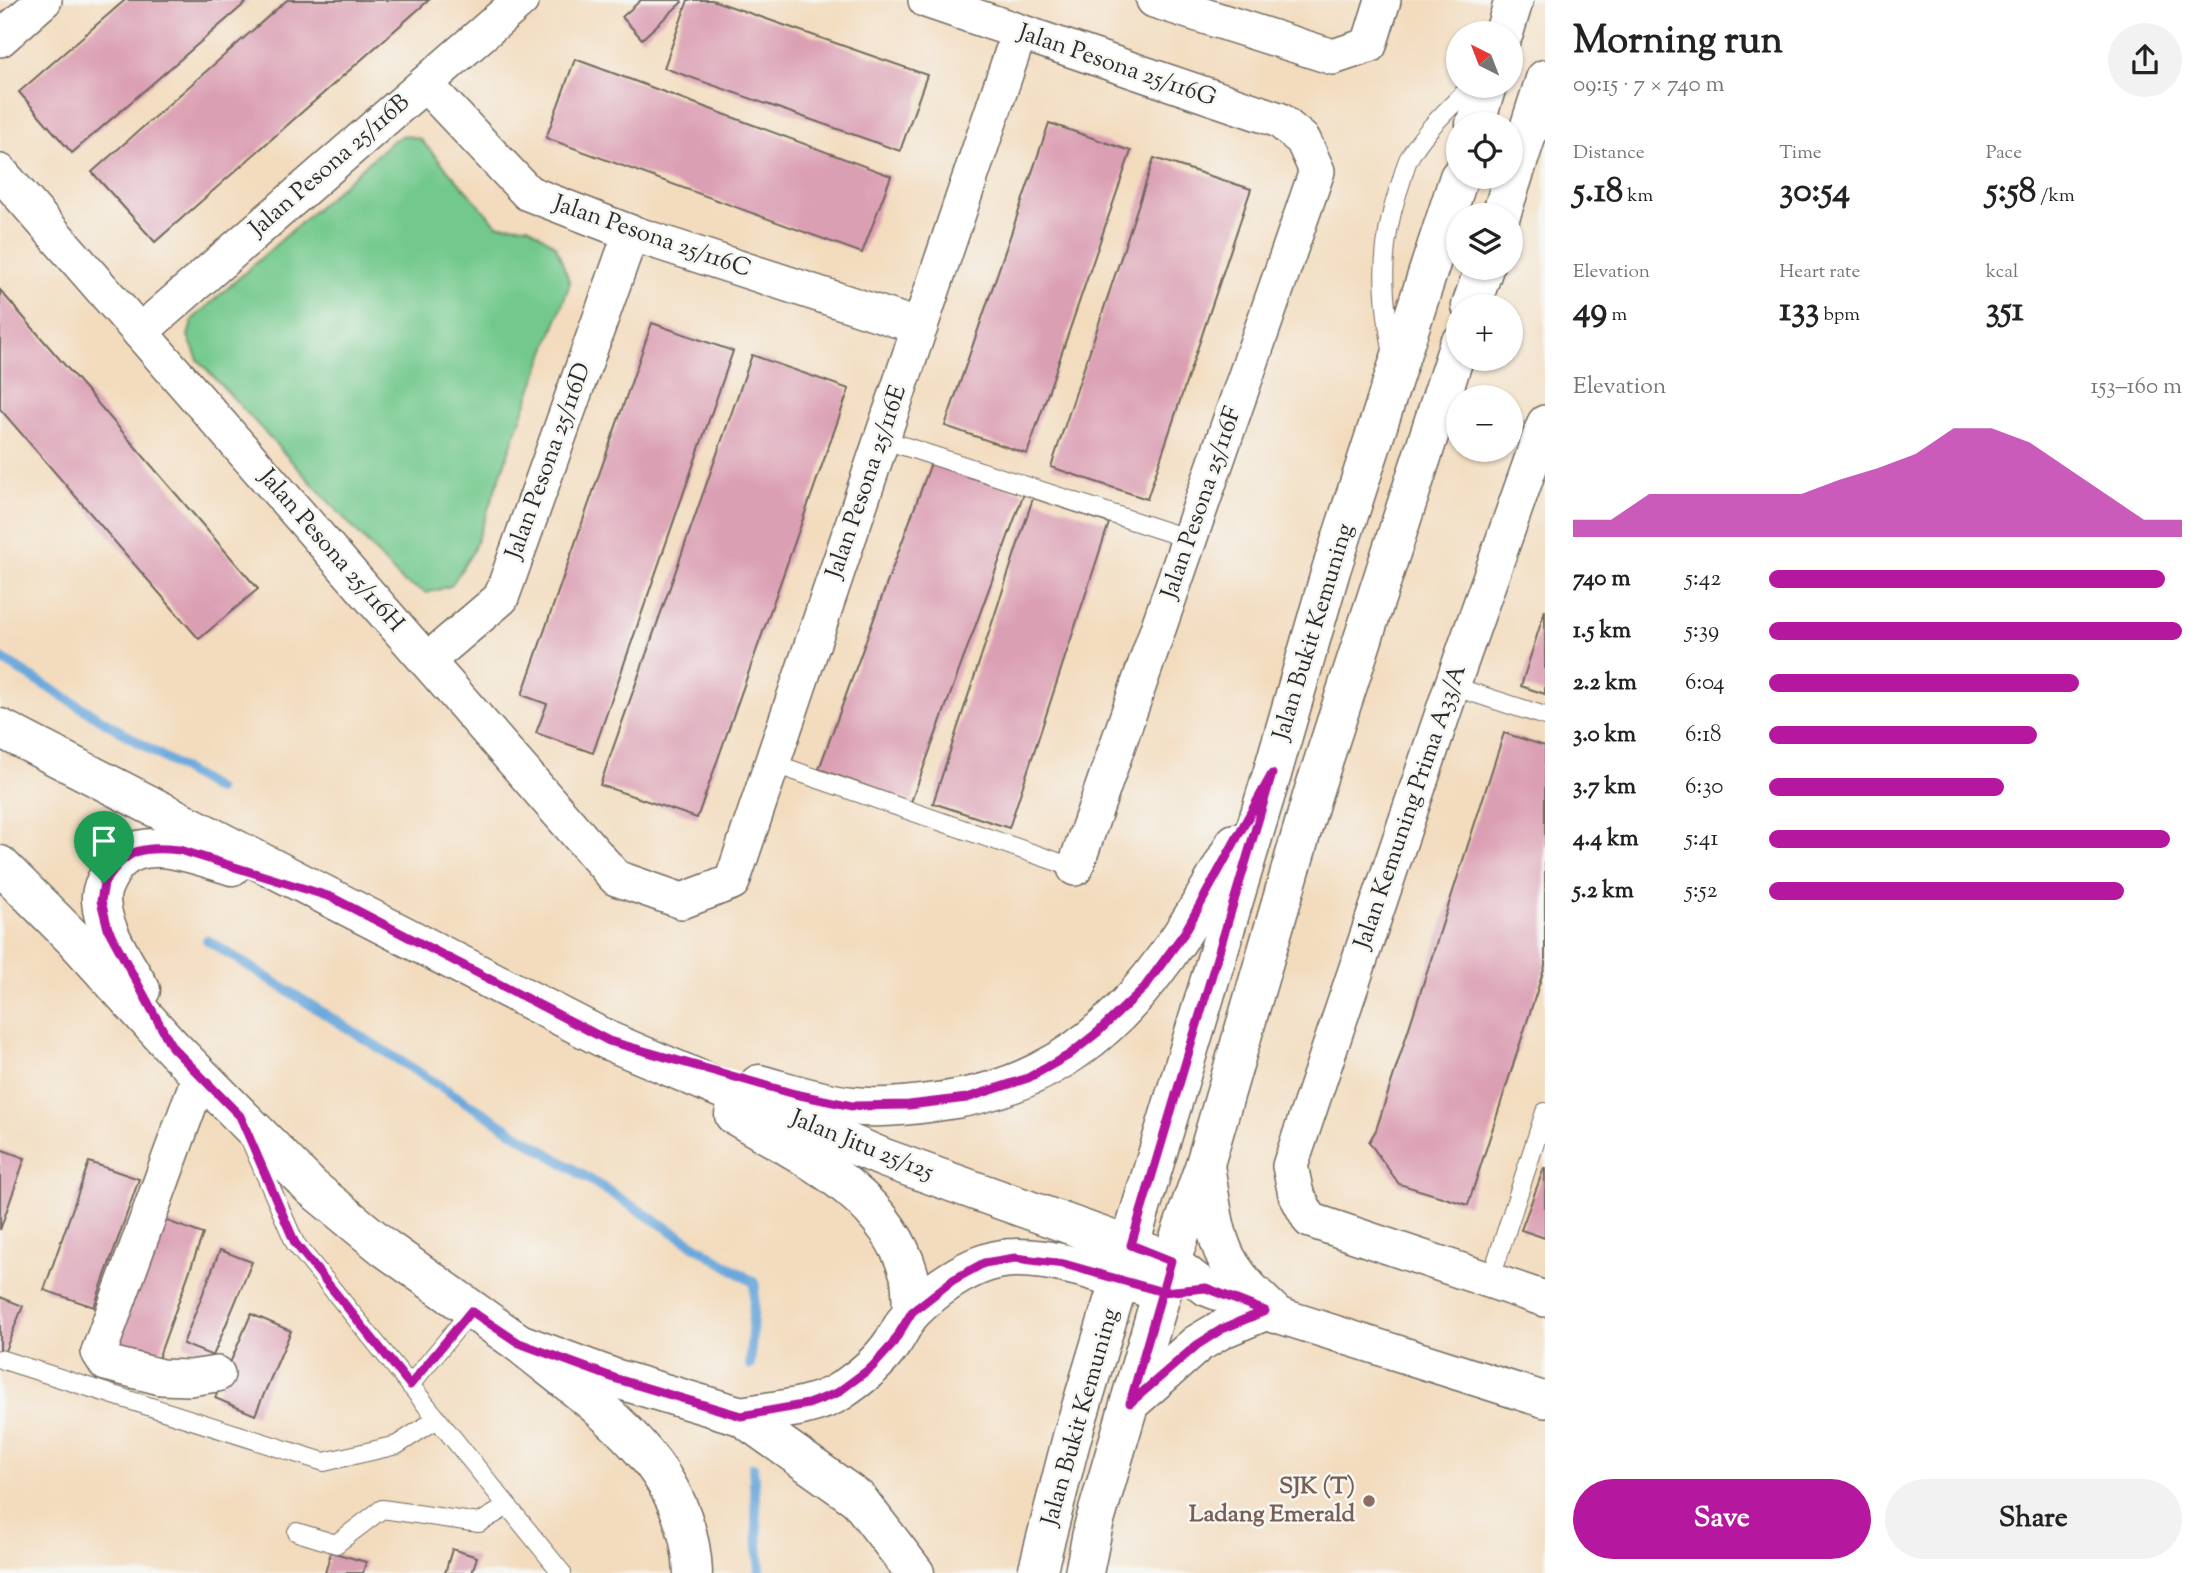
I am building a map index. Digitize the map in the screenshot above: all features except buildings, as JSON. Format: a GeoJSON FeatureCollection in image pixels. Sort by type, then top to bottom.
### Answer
{"type":"FeatureCollection","features":[{"type":"Feature","properties":{"kind":"main road"},"geometry":{"type":"LineString","coordinates":[[1508,21],[1514,0]]}},
{"type":"Feature","properties":{"kind":"main road"},"geometry":{"type":"LineString","coordinates":[[1506,203],[1539,120],[1545,79]]}},
{"type":"Feature","properties":{"kind":"main road","name":"Jalan Bukit Kemuning"},"geometry":{"type":"LineString","coordinates":[[1037,1573],[1072,1437],[1331,570],[1455,189]]}},
{"type":"Feature","properties":{"kind":"main road","name":"Jalan Bukit Kemuning"},"geometry":{"type":"LineString","coordinates":[[1084,1573],[1093,1528],[1167,1276],[1205,1164],[1313,793],[1450,371]]}},
{"type":"Feature","properties":{"kind":"main road","name":"Jalan Jitu 25/125"},"geometry":{"type":"LineString","coordinates":[[0,727],[609,1041],[1126,1262]]}},
{"type":"Feature","properties":{"kind":"main road"},"geometry":{"type":"LineString","coordinates":[[609,1041],[795,1094],[852,1106],[909,1105],[967,1098],[1028,1078],[1069,1055],[1098,1032],[1144,988],[1185,932],[1272,774]]}},
{"type":"Feature","properties":{"kind":"main road"},"geometry":{"type":"LineString","coordinates":[[172,1047],[108,929],[101,901],[104,883],[115,865],[134,852],[158,848],[180,850],[331,897]]}},
{"type":"Feature","properties":{"kind":"main road"},"geometry":{"type":"LineString","coordinates":[[0,865],[13,887],[74,939],[172,1047],[312,1187],[385,1248],[519,1343],[627,1432],[652,1461],[673,1493],[687,1531],[693,1573]]}},
{"type":"Feature","properties":{"kind":"main road"},"geometry":{"type":"LineString","coordinates":[[609,1041],[828,1171],[877,1213],[899,1247],[910,1277],[912,1312]]}},
{"type":"Feature","properties":{"kind":"main road"},"geometry":{"type":"LineString","coordinates":[[1130,1403],[1197,1345],[1222,1329],[1270,1312],[1245,1286],[1229,1264],[1215,1221],[1205,1164]]}},
{"type":"Feature","properties":{"kind":"main road"},"geometry":{"type":"LineString","coordinates":[[741,1416],[808,1404],[837,1393],[872,1367],[892,1345],[912,1312],[953,1280],[984,1263],[1015,1258],[1064,1264],[1126,1262],[1167,1276]]}},
{"type":"Feature","properties":{"kind":"main road"},"geometry":{"type":"LineString","coordinates":[[519,1343],[617,1379],[741,1416],[858,1499],[915,1573]]}},
{"type":"Feature","properties":{"kind":"street"},"geometry":{"type":"LineString","coordinates":[[0,39],[44,0]]}},
{"type":"Feature","properties":{"kind":"street","name":"Jalan Pesona 25/116B"},"geometry":{"type":"LineString","coordinates":[[140,332],[521,0]]}},
{"type":"Feature","properties":{"kind":"street","name":"Jalan Pesona 25/116G"},"geometry":{"type":"LineString","coordinates":[[926,0],[1279,120],[1303,140]]}},
{"type":"Feature","properties":{"kind":"street"},"geometry":{"type":"LineString","coordinates":[[1153,0],[1333,57],[1369,45],[1383,0]]}},
{"type":"Feature","properties":{"kind":"street","name":"Jalan Pesona 25/116E"},"geometry":{"type":"LineString","coordinates":[[682,901],[732,881],[1019,33]]}},
{"type":"Feature","properties":{"kind":"street","name":"Jalan Pesona 25/116C"},"geometry":{"type":"LineString","coordinates":[[425,84],[528,193],[631,233],[920,327]]}},
{"type":"Feature","properties":{"kind":"street","name":"Jalan Pesona 25/116F"},"geometry":{"type":"LineString","coordinates":[[1075,868],[1317,171],[1303,140]]}},
{"type":"Feature","properties":{"kind":"street","name":"Jalan Pesona 25/116H"},"geometry":{"type":"LineString","coordinates":[[0,172],[616,878],[682,901]]}},
{"type":"Feature","properties":{"kind":"street","name":"Jalan Pesona 25/116D"},"geometry":{"type":"LineString","coordinates":[[428,661],[501,597],[631,233]]}},
{"type":"Feature","properties":{"kind":"street","name":"Jalan Kemuning Prima A33/A"},"geometry":{"type":"LineString","coordinates":[[1490,1281],[1310,1220],[1296,1194],[1290,1166],[1452,686],[1545,423]]}},
{"type":"Feature","properties":{"kind":"street"},"geometry":{"type":"LineString","coordinates":[[200,1075],[99,1353],[106,1363],[161,1377],[190,1378],[216,1374]]}},
{"type":"Feature","properties":{"kind":"street"},"geometry":{"type":"LineString","coordinates":[[1167,1276],[1270,1312],[1545,1400]]}},
{"type":"Feature","properties":{"kind":"street"},"geometry":{"type":"LineString","coordinates":[[1490,1281],[1545,1299]]}},
{"type":"Feature","properties":{"kind":"lane"},"geometry":{"type":"LineString","coordinates":[[1396,372],[1384,304],[1384,256],[1391,212],[1409,160],[1434,124],[1459,98]]}},
{"type":"Feature","properties":{"kind":"lane"},"geometry":{"type":"LineString","coordinates":[[882,439],[1189,539]]}},
{"type":"Feature","properties":{"kind":"lane"},"geometry":{"type":"LineString","coordinates":[[1452,686],[1545,716]]}},
{"type":"Feature","properties":{"kind":"lane"},"geometry":{"type":"LineString","coordinates":[[772,763],[1075,868]]}},
{"type":"Feature","properties":{"kind":"lane"},"geometry":{"type":"LineString","coordinates":[[1490,1281],[1545,1112]]}},
{"type":"Feature","properties":{"kind":"lane"},"geometry":{"type":"LineString","coordinates":[[240,1116],[295,1243],[562,1573]]}},
{"type":"Feature","properties":{"kind":"lane"},"geometry":{"type":"LineString","coordinates":[[410,1385],[471,1311]]}},
{"type":"Feature","properties":{"kind":"lane"},"geometry":{"type":"LineString","coordinates":[[0,1359],[324,1462],[397,1445],[438,1419]]}},
{"type":"Feature","properties":{"kind":"lane"},"geometry":{"type":"LineString","coordinates":[[297,1532],[336,1544],[382,1509],[479,1523],[508,1506]]}},
{"type":"Feature","properties":{"kind":"green space"},"geometry":{"type":"Polygon","coordinates":[[[404,135],[420,139],[497,225],[528,226],[556,246],[570,283],[473,551],[451,586],[427,593],[403,582],[198,360],[188,336],[193,319],[392,141],[404,135]]]}},
{"type":"Feature","properties":{"kind":"waterway"},"geometry":{"type":"LineString","coordinates":[[0,658],[217,790]]}},
{"type":"Feature","properties":{"kind":"waterway"},"geometry":{"type":"LineString","coordinates":[[207,940],[755,1283],[750,1365]]}},
{"type":"Feature","properties":{"kind":"waterway"},"geometry":{"type":"LineString","coordinates":[[753,1467],[760,1573]]}},
{"type":"Feature","properties":{"kind":"place","name":"SJK (T) Ladang Emerald"},"geometry":{"type":"Point","coordinates":[1369,1501]}},
{"type":"Feature","properties":{"kind":"route"},"geometry":{"type":"LineString","coordinates":[[104,883],[101,901],[108,929],[172,1047],[240,1116],[295,1243],[410,1385],[471,1311],[519,1343],[617,1379],[741,1416],[808,1404],[837,1393],[872,1367],[892,1345],[912,1312],[953,1280],[984,1263],[1015,1258],[1064,1264],[1163,1292],[1206,1288],[1265,1311],[1222,1329],[1197,1345],[1130,1403],[1163,1292],[1171,1261],[1131,1245],[1272,774],[1185,932],[1144,988],[1098,1032],[1069,1055],[1028,1078],[967,1098],[909,1105],[852,1106],[795,1094],[609,1041],[331,897],[180,850],[158,848],[134,852],[115,865],[104,883]]}}]}
